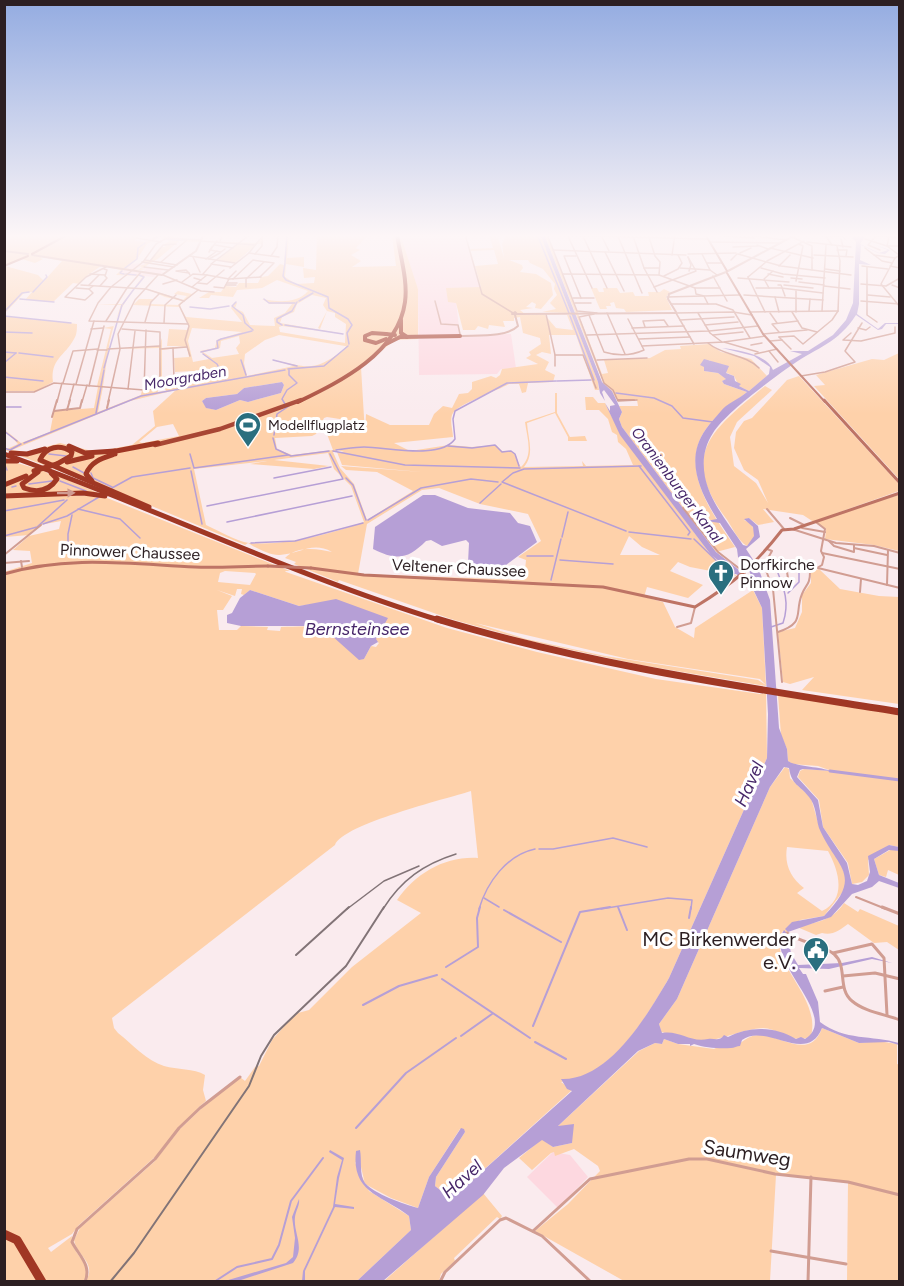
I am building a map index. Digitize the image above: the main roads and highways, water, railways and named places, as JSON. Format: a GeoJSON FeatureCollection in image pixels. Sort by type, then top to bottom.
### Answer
{"type":"FeatureCollection","features":[{"type":"Feature","properties":{"kind":"highway"},"geometry":{"type":"LineString","coordinates":[[374,353],[399,319],[403,302],[402,294]]}},
{"type":"Feature","properties":{"kind":"highway"},"geometry":{"type":"LineString","coordinates":[[405,294],[401,333],[408,337]]}},
{"type":"Feature","properties":{"kind":"highway"},"geometry":{"type":"LineString","coordinates":[[374,353],[396,328],[401,317]]}},
{"type":"Feature","properties":{"kind":"highway"},"geometry":{"type":"LineString","coordinates":[[366,340],[365,336],[370,334],[408,337]]}},
{"type":"Feature","properties":{"kind":"highway"},"geometry":{"type":"LineString","coordinates":[[366,340],[379,342],[386,336]]}},
{"type":"Feature","properties":{"kind":"highway"},"geometry":{"type":"LineString","coordinates":[[59,465],[158,443],[246,420],[288,406],[338,379],[394,339],[460,336]]}},
{"type":"Feature","properties":{"kind":"highway"},"geometry":{"type":"LineString","coordinates":[[366,340],[374,347],[374,353]]}},
{"type":"Feature","properties":{"kind":"highway"},"geometry":{"type":"LineString","coordinates":[[4,482],[59,465],[206,433],[288,406]]}},
{"type":"Feature","properties":{"kind":"highway"},"geometry":{"type":"LineString","coordinates":[[4,453],[27,454],[61,445],[85,453],[118,451],[158,443]]}},
{"type":"Feature","properties":{"kind":"highway"},"geometry":{"type":"LineString","coordinates":[[59,465],[71,457],[73,452],[69,448],[59,447],[41,455],[40,460],[154,510]]}},
{"type":"Feature","properties":{"kind":"highway"},"geometry":{"type":"LineString","coordinates":[[106,488],[89,479],[86,474],[87,469],[97,460],[118,451]]}},
{"type":"Feature","properties":{"kind":"highway"},"geometry":{"type":"LineString","coordinates":[[4,453],[119,501]]}},
{"type":"Feature","properties":{"kind":"highway"},"geometry":{"type":"LineString","coordinates":[[4,453],[339,584],[453,622],[605,659],[762,688]]}},
{"type":"Feature","properties":{"kind":"highway"},"geometry":{"type":"LineString","coordinates":[[4,453],[342,588],[444,622],[583,658],[900,710]]}},
{"type":"Feature","properties":{"kind":"highway"},"geometry":{"type":"LineString","coordinates":[[4,462],[16,461],[30,465]]}},
{"type":"Feature","properties":{"kind":"highway"},"geometry":{"type":"LineString","coordinates":[[36,472],[24,480],[22,484],[24,488],[37,491],[50,488],[57,480],[51,473]]}},
{"type":"Feature","properties":{"kind":"highway"},"geometry":{"type":"LineString","coordinates":[[4,482],[36,472]]}},
{"type":"Feature","properties":{"kind":"highway"},"geometry":{"type":"LineString","coordinates":[[4,496],[83,493],[102,495],[164,516]]}},
{"type":"Feature","properties":{"kind":"highway"},"geometry":{"type":"LineString","coordinates":[[4,1234],[14,1237],[20,1243],[42,1281]]}},
{"type":"Feature","properties":{"kind":"highway"},"geometry":{"type":"LineString","coordinates":[[4,1240],[20,1243]]}},
{"type":"Feature","properties":{"kind":"main road"},"geometry":{"type":"LineString","coordinates":[[741,294],[764,335],[900,483]]}},
{"type":"Feature","properties":{"kind":"main road"},"geometry":{"type":"LineString","coordinates":[[758,561],[784,529],[799,527],[900,493]]}},
{"type":"Feature","properties":{"kind":"main road","name":"Pinnower Chaussee"},"geometry":{"type":"LineString","coordinates":[[4,574],[22,567],[68,560],[220,567]]}},
{"type":"Feature","properties":{"kind":"main road","name":"Veltener Chaussee"},"geometry":{"type":"LineString","coordinates":[[220,567],[311,568],[364,575],[603,587],[695,607],[739,578],[758,561]]}},
{"type":"Feature","properties":{"kind":"water"},"geometry":{"type":"Polygon","coordinates":[[[564,294],[568,294],[602,382],[612,391],[622,412],[619,419],[622,427],[716,552],[748,577],[751,575],[746,565],[738,557],[737,549],[720,523],[706,521],[717,519],[700,487],[695,464],[699,440],[708,427],[723,408],[747,392],[724,384],[722,381],[726,379],[718,373],[704,371],[704,367],[700,365],[704,359],[729,366],[726,373],[734,376],[735,381],[741,384],[739,386],[749,391],[769,374],[770,367],[754,356],[722,348],[743,352],[758,357],[765,360],[773,370],[802,354],[790,351],[808,351],[833,335],[846,320],[853,303],[853,294],[859,294],[857,314],[878,329],[885,323],[899,323],[886,324],[878,330],[856,315],[835,338],[783,371],[728,416],[710,438],[704,454],[704,465],[707,486],[711,495],[743,545],[747,546],[754,536],[753,527],[744,519],[749,518],[758,526],[760,537],[746,549],[758,567],[770,600],[779,728],[787,749],[788,761],[831,771],[803,769],[797,777],[818,800],[823,827],[847,863],[852,884],[858,885],[867,881],[870,872],[868,856],[889,845],[899,847],[899,851],[889,850],[874,859],[879,875],[899,883],[899,888],[879,881],[872,887],[852,894],[831,917],[788,932],[785,929],[792,922],[824,916],[843,890],[845,880],[839,862],[819,828],[811,800],[794,782],[789,768],[784,767],[770,787],[677,999],[659,1024],[662,1033],[674,1033],[702,1040],[719,1039],[724,1035],[728,1037],[753,1029],[771,1030],[796,1039],[801,1037],[805,1039],[814,1029],[814,1017],[809,1003],[783,957],[780,943],[784,930],[787,933],[791,953],[798,965],[842,963],[872,957],[892,963],[872,959],[829,969],[799,968],[803,974],[806,974],[818,1002],[820,1022],[849,1035],[899,1043],[899,1045],[889,1042],[859,1043],[822,1028],[815,1039],[807,1043],[796,1044],[763,1036],[752,1036],[742,1040],[740,1046],[718,1048],[678,1044],[664,1039],[662,1044],[655,1043],[638,1051],[558,1126],[574,1124],[572,1143],[553,1147],[542,1140],[504,1168],[483,1195],[383,1281],[357,1281],[411,1230],[409,1216],[363,1184],[358,1176],[356,1151],[360,1150],[362,1176],[369,1187],[390,1198],[418,1208],[429,1177],[461,1128],[465,1132],[436,1177],[435,1186],[444,1193],[458,1193],[572,1091],[567,1089],[561,1079],[579,1077],[611,1057],[638,1026],[669,978],[767,758],[768,714],[762,608],[753,589],[711,555],[620,435],[605,403],[610,411],[610,406],[615,405],[604,390],[602,392],[605,401],[600,393],[598,382],[564,294]]]}},
{"type":"Feature","properties":{"kind":"water"},"geometry":{"type":"Polygon","coordinates":[[[282,382],[284,385],[281,393],[248,402],[240,400],[216,410],[206,408],[202,401],[206,398],[237,394],[244,388],[282,382]]]}},
{"type":"Feature","properties":{"kind":"water"},"geometry":{"type":"Polygon","coordinates":[[[423,495],[435,495],[468,508],[510,513],[518,523],[530,526],[537,542],[502,568],[468,563],[469,543],[466,540],[442,546],[431,540],[426,541],[414,552],[402,556],[389,555],[373,549],[375,527],[423,495]]]}},
{"type":"Feature","properties":{"kind":"water","name":"Bernsteinsee"},"geometry":{"type":"Polygon","coordinates":[[[250,590],[299,606],[336,599],[388,618],[376,639],[378,642],[371,646],[364,659],[359,660],[331,635],[331,630],[319,626],[241,626],[227,623],[227,615],[232,613],[240,598],[250,590]]]}},
{"type":"Feature","properties":{"kind":"water"},"geometry":{"type":"Polygon","coordinates":[[[330,1150],[344,1158],[335,1204],[354,1207],[354,1209],[335,1207],[305,1271],[305,1281],[302,1281],[303,1271],[333,1207],[342,1160],[329,1152],[330,1150]]]}},
{"type":"Feature","properties":{"kind":"water"},"geometry":{"type":"Polygon","coordinates":[[[299,1199],[295,1223],[299,1252],[293,1263],[238,1281],[225,1281],[286,1263],[293,1257],[295,1238],[292,1217],[299,1199]]]}},
{"type":"Feature","properties":{"kind":"waterway"},"geometry":{"type":"LineString","coordinates":[[4,312],[21,294]]}},
{"type":"Feature","properties":{"kind":"waterway"},"geometry":{"type":"LineString","coordinates":[[123,304],[130,294]]}},
{"type":"Feature","properties":{"kind":"waterway"},"geometry":{"type":"LineString","coordinates":[[299,301],[311,294]]}},
{"type":"Feature","properties":{"kind":"waterway","name":"Moorgraben"},"geometry":{"type":"LineString","coordinates":[[321,294],[328,297],[329,308],[348,319],[352,325],[347,333],[349,344]]}},
{"type":"Feature","properties":{"kind":"waterway"},"geometry":{"type":"LineString","coordinates":[[561,294],[569,313]]}},
{"type":"Feature","properties":{"kind":"waterway"},"geometry":{"type":"LineString","coordinates":[[20,299],[54,302]]}},
{"type":"Feature","properties":{"kind":"waterway"},"geometry":{"type":"LineString","coordinates":[[264,299],[269,303],[295,303]]}},
{"type":"Feature","properties":{"kind":"waterway"},"geometry":{"type":"LineString","coordinates":[[236,302],[232,306],[243,315],[245,323],[253,330]]}},
{"type":"Feature","properties":{"kind":"waterway"},"geometry":{"type":"LineString","coordinates":[[282,325],[277,322],[277,319],[292,311],[297,302]]}},
{"type":"Feature","properties":{"kind":"waterway"},"geometry":{"type":"LineString","coordinates":[[104,368],[122,305]]}},
{"type":"Feature","properties":{"kind":"waterway"},"geometry":{"type":"LineString","coordinates":[[190,307],[210,309],[229,306]]}},
{"type":"Feature","properties":{"kind":"waterway"},"geometry":{"type":"LineString","coordinates":[[4,316],[71,323]]}},
{"type":"Feature","properties":{"kind":"waterway"},"geometry":{"type":"LineString","coordinates":[[570,316],[594,380]]}},
{"type":"Feature","properties":{"kind":"waterway"},"geometry":{"type":"LineString","coordinates":[[285,325],[343,334]]}},
{"type":"Feature","properties":{"kind":"waterway"},"geometry":{"type":"LineString","coordinates":[[201,352],[218,348],[217,341],[221,339],[252,331]]}},
{"type":"Feature","properties":{"kind":"waterway"},"geometry":{"type":"LineString","coordinates":[[4,332],[32,333]]}},
{"type":"Feature","properties":{"kind":"waterway","name":"Moorgraben"},"geometry":{"type":"LineString","coordinates":[[288,369],[324,366],[348,346]]}},
{"type":"Feature","properties":{"kind":"waterway"},"geometry":{"type":"LineString","coordinates":[[4,352],[16,353],[4,363]]}},
{"type":"Feature","properties":{"kind":"waterway"},"geometry":{"type":"LineString","coordinates":[[19,353],[53,357]]}},
{"type":"Feature","properties":{"kind":"waterway"},"geometry":{"type":"LineString","coordinates":[[203,354],[217,364],[225,379]]}},
{"type":"Feature","properties":{"kind":"waterway"},"geometry":{"type":"LineString","coordinates":[[241,360],[246,375]]}},
{"type":"Feature","properties":{"kind":"waterway"},"geometry":{"type":"LineString","coordinates":[[273,360],[297,366]]}},
{"type":"Feature","properties":{"kind":"waterway"},"geometry":{"type":"LineString","coordinates":[[101,386],[104,370]]}},
{"type":"Feature","properties":{"kind":"waterway","name":"Moorgraben"},"geometry":{"type":"LineString","coordinates":[[24,443],[141,396],[285,370]]}},
{"type":"Feature","properties":{"kind":"waterway"},"geometry":{"type":"LineString","coordinates":[[285,404],[282,399],[287,390],[297,383],[289,375],[289,370]]}},
{"type":"Feature","properties":{"kind":"waterway"},"geometry":{"type":"LineString","coordinates":[[4,377],[43,381]]}},
{"type":"Feature","properties":{"kind":"waterway"},"geometry":{"type":"LineString","coordinates":[[557,381],[591,380]]}},
{"type":"Feature","properties":{"kind":"waterway"},"geometry":{"type":"LineString","coordinates":[[336,450],[364,447],[412,451],[438,449],[455,439],[453,419],[455,411],[507,383],[556,381]]}},
{"type":"Feature","properties":{"kind":"waterway"},"geometry":{"type":"LineString","coordinates":[[96,413],[101,387]]}},
{"type":"Feature","properties":{"kind":"waterway"},"geometry":{"type":"LineString","coordinates":[[616,393],[654,398],[672,406],[683,418],[713,422]]}},
{"type":"Feature","properties":{"kind":"waterway"},"geometry":{"type":"LineString","coordinates":[[274,435],[277,414],[289,406]]}},
{"type":"Feature","properties":{"kind":"waterway"},"geometry":{"type":"LineString","coordinates":[[4,407],[21,407]]}},
{"type":"Feature","properties":{"kind":"waterway"},"geometry":{"type":"LineString","coordinates":[[4,431],[17,441]]}},
{"type":"Feature","properties":{"kind":"waterway"},"geometry":{"type":"LineString","coordinates":[[273,438],[276,449],[291,456],[329,451]]}},
{"type":"Feature","properties":{"kind":"waterway","name":"Moorgraben"},"geometry":{"type":"LineString","coordinates":[[4,448],[10,450],[21,444]]}},
{"type":"Feature","properties":{"kind":"waterway"},"geometry":{"type":"LineString","coordinates":[[448,446],[472,448],[495,445],[502,452],[511,451],[515,454],[519,466]]}},
{"type":"Feature","properties":{"kind":"waterway"},"geometry":{"type":"LineString","coordinates":[[333,451],[405,465],[520,468]]}},
{"type":"Feature","properties":{"kind":"waterway"},"geometry":{"type":"LineString","coordinates":[[49,454],[66,456]]}},
{"type":"Feature","properties":{"kind":"waterway"},"geometry":{"type":"LineString","coordinates":[[190,454],[194,468],[288,455]]}},
{"type":"Feature","properties":{"kind":"waterway"},"geometry":{"type":"LineString","coordinates":[[207,506],[343,479],[330,454]]}},
{"type":"Feature","properties":{"kind":"waterway"},"geometry":{"type":"LineString","coordinates":[[4,463],[7,470]]}},
{"type":"Feature","properties":{"kind":"waterway"},"geometry":{"type":"LineString","coordinates":[[626,531],[502,482],[513,473],[524,469],[639,466]]}},
{"type":"Feature","properties":{"kind":"waterway"},"geometry":{"type":"LineString","coordinates":[[639,466],[690,532],[688,535]]}},
{"type":"Feature","properties":{"kind":"waterway"},"geometry":{"type":"LineString","coordinates":[[73,467],[84,473]]}},
{"type":"Feature","properties":{"kind":"waterway"},"geometry":{"type":"LineString","coordinates":[[274,478],[331,467]]}},
{"type":"Feature","properties":{"kind":"waterway"},"geometry":{"type":"LineString","coordinates":[[112,488],[132,477],[190,468]]}},
{"type":"Feature","properties":{"kind":"waterway"},"geometry":{"type":"LineString","coordinates":[[191,471],[202,524]]}},
{"type":"Feature","properties":{"kind":"waterway"},"geometry":{"type":"LineString","coordinates":[[91,473],[93,478],[112,487]]}},
{"type":"Feature","properties":{"kind":"waterway"},"geometry":{"type":"LineString","coordinates":[[346,478],[353,485],[366,520]]}},
{"type":"Feature","properties":{"kind":"waterway"},"geometry":{"type":"LineString","coordinates":[[368,520],[421,488],[471,479],[498,482]]}},
{"type":"Feature","properties":{"kind":"waterway"},"geometry":{"type":"LineString","coordinates":[[29,484],[52,481]]}},
{"type":"Feature","properties":{"kind":"waterway"},"geometry":{"type":"LineString","coordinates":[[60,481],[86,491]]}},
{"type":"Feature","properties":{"kind":"waterway"},"geometry":{"type":"LineString","coordinates":[[480,503],[501,484]]}},
{"type":"Feature","properties":{"kind":"waterway"},"geometry":{"type":"LineString","coordinates":[[12,487],[16,486]]}},
{"type":"Feature","properties":{"kind":"waterway"},"geometry":{"type":"LineString","coordinates":[[227,522],[352,496]]}},
{"type":"Feature","properties":{"kind":"waterway"},"geometry":{"type":"LineString","coordinates":[[79,509],[99,497]]}},
{"type":"Feature","properties":{"kind":"waterway"},"geometry":{"type":"LineString","coordinates":[[4,511],[64,500]]}},
{"type":"Feature","properties":{"kind":"waterway"},"geometry":{"type":"LineString","coordinates":[[4,536],[37,527],[67,500]]}},
{"type":"Feature","properties":{"kind":"waterway"},"geometry":{"type":"LineString","coordinates":[[43,524],[67,516],[79,509]]}},
{"type":"Feature","properties":{"kind":"waterway"},"geometry":{"type":"LineString","coordinates":[[79,509],[120,519],[140,538]]}},
{"type":"Feature","properties":{"kind":"waterway"},"geometry":{"type":"LineString","coordinates":[[562,537],[568,512]]}},
{"type":"Feature","properties":{"kind":"waterway"},"geometry":{"type":"LineString","coordinates":[[68,554],[68,534],[72,515]]}},
{"type":"Feature","properties":{"kind":"waterway"},"geometry":{"type":"LineString","coordinates":[[251,543],[295,541],[363,523]]}},
{"type":"Feature","properties":{"kind":"waterway"},"geometry":{"type":"LineString","coordinates":[[629,532],[691,539]]}},
{"type":"Feature","properties":{"kind":"waterway"},"geometry":{"type":"LineString","coordinates":[[551,580],[561,539]]}},
{"type":"Feature","properties":{"kind":"waterway","name":"Oranienburger Kanal"},"geometry":{"type":"LineString","coordinates":[[694,539],[727,571],[732,574],[736,573]]}},
{"type":"Feature","properties":{"kind":"waterway"},"geometry":{"type":"LineString","coordinates":[[527,556],[553,556]]}},
{"type":"Feature","properties":{"kind":"waterway"},"geometry":{"type":"LineString","coordinates":[[560,560],[613,564]]}},
{"type":"Feature","properties":{"kind":"waterway"},"geometry":{"type":"LineString","coordinates":[[771,627],[783,623],[786,608],[784,589],[776,568]]}},
{"type":"Feature","properties":{"kind":"waterway"},"geometry":{"type":"LineString","coordinates":[[788,593],[799,582],[799,571]]}},
{"type":"Feature","properties":{"kind":"waterway"},"geometry":{"type":"LineString","coordinates":[[830,771],[900,780]]}},
{"type":"Feature","properties":{"kind":"waterway"},"geometry":{"type":"LineString","coordinates":[[539,849],[553,849],[613,838],[647,847]]}},
{"type":"Feature","properties":{"kind":"waterway"},"geometry":{"type":"LineString","coordinates":[[479,909],[487,889],[499,871],[516,857],[535,849]]}},
{"type":"Feature","properties":{"kind":"waterway"},"geometry":{"type":"LineString","coordinates":[[484,898],[499,907]]}},
{"type":"Feature","properties":{"kind":"waterway"},"geometry":{"type":"LineString","coordinates":[[601,909],[668,898],[692,900],[691,909]]}},
{"type":"Feature","properties":{"kind":"waterway"},"geometry":{"type":"LineString","coordinates":[[446,967],[478,947],[477,918],[480,907]]}},
{"type":"Feature","properties":{"kind":"waterway"},"geometry":{"type":"LineString","coordinates":[[533,1026],[580,912],[610,907]]}},
{"type":"Feature","properties":{"kind":"waterway"},"geometry":{"type":"LineString","coordinates":[[618,907],[627,930]]}},
{"type":"Feature","properties":{"kind":"waterway"},"geometry":{"type":"LineString","coordinates":[[689,918],[691,907]]}},
{"type":"Feature","properties":{"kind":"waterway"},"geometry":{"type":"LineString","coordinates":[[504,910],[561,942]]}},
{"type":"Feature","properties":{"kind":"waterway"},"geometry":{"type":"LineString","coordinates":[[363,1005],[399,986],[437,975]]}},
{"type":"Feature","properties":{"kind":"waterway"},"geometry":{"type":"LineString","coordinates":[[442,979],[530,1038]]}},
{"type":"Feature","properties":{"kind":"waterway"},"geometry":{"type":"LineString","coordinates":[[461,1036],[492,1014]]}},
{"type":"Feature","properties":{"kind":"waterway"},"geometry":{"type":"LineString","coordinates":[[356,1128],[406,1073],[456,1038]]}},
{"type":"Feature","properties":{"kind":"waterway"},"geometry":{"type":"LineString","coordinates":[[535,1042],[566,1059]]}},
{"type":"Feature","properties":{"kind":"waterway"},"geometry":{"type":"LineString","coordinates":[[214,1282],[237,1267],[272,1259],[279,1245],[291,1201],[323,1158]]}},
{"type":"Feature","properties":{"kind":"railway"},"geometry":{"type":"LineString","coordinates":[[383,909],[414,874],[456,854]]}},
{"type":"Feature","properties":{"kind":"railway"},"geometry":{"type":"LineString","coordinates":[[347,909],[384,881],[419,866]]}},
{"type":"Feature","properties":{"kind":"railway"},"geometry":{"type":"LineString","coordinates":[[296,955],[349,907]]}},
{"type":"Feature","properties":{"kind":"railway"},"geometry":{"type":"LineString","coordinates":[[110,1282],[134,1253],[249,1086],[261,1056],[274,1035],[346,966],[384,907]]}},
{"type":"Feature","properties":{"kind":"place","name":"Modellflugplatz"},"geometry":{"type":"Point","coordinates":[248,448]}},
{"type":"Feature","properties":{"kind":"place","name":"Dorfkirche Pinnow"},"geometry":{"type":"Point","coordinates":[721,596]}},
{"type":"Feature","properties":{"kind":"place","name":"MC Birkenwerder e.V."},"geometry":{"type":"Point","coordinates":[816,973]}},
{"type":"Feature","properties":{"kind":"water label","name":"Havel"},"geometry":{"type":"Point","coordinates":[749,784]}},
{"type":"Feature","properties":{"kind":"water label","name":"Havel"},"geometry":{"type":"Point","coordinates":[462,1179]}}]}
